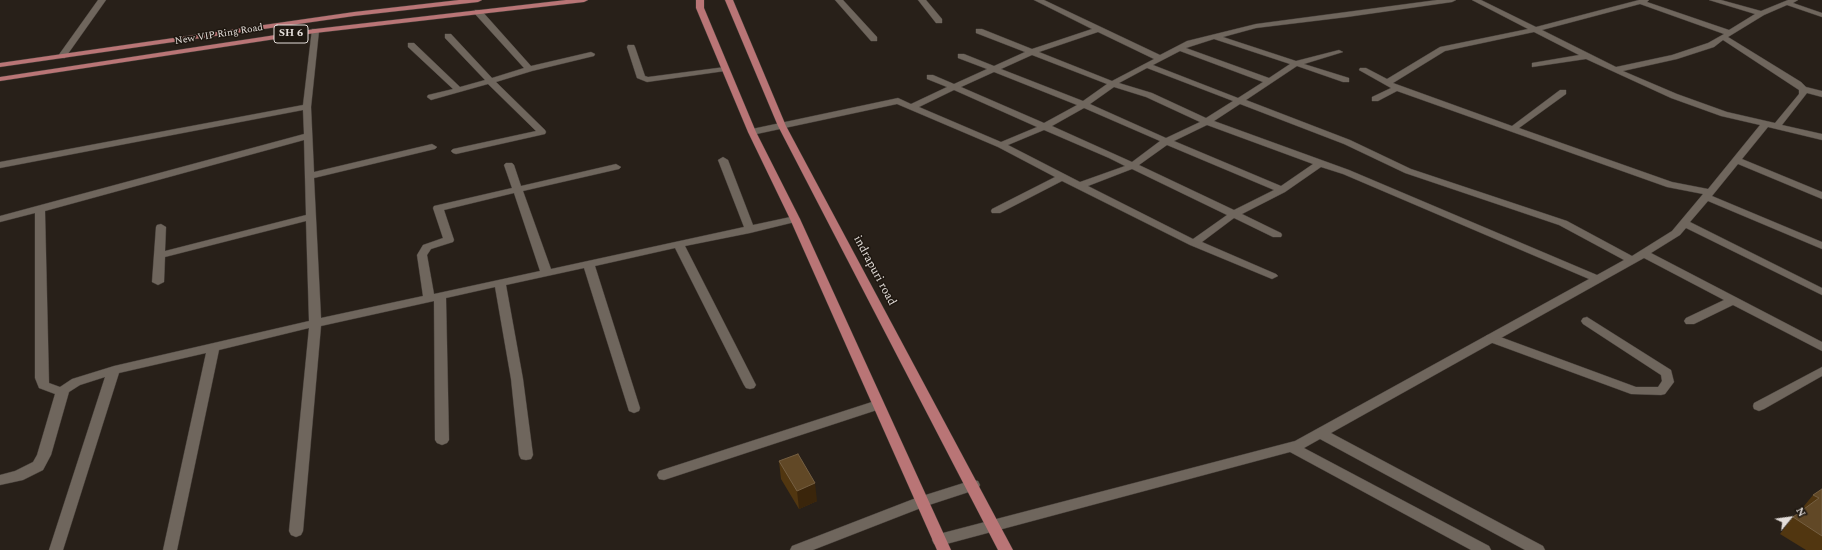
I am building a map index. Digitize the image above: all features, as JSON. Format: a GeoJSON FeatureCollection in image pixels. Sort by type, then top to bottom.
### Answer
{"type":"FeatureCollection","features":[{"type":"Feature","properties":{"kind":"main road","name":"New VIP Ring Road"},"geometry":{"type":"LineString","coordinates":[[0,65],[354,14],[478,0]]}},
{"type":"Feature","properties":{"kind":"main road","name":"New VIP Ring Road"},"geometry":{"type":"LineString","coordinates":[[0,79],[315,31],[584,0]]}},
{"type":"Feature","properties":{"kind":"main road"},"geometry":{"type":"LineString","coordinates":[[700,0],[700,8],[752,132],[795,219],[941,545]]}},
{"type":"Feature","properties":{"kind":"main road","name":"indrapuri road"},"geometry":{"type":"LineString","coordinates":[[729,0],[782,126],[1006,550]]}},
{"type":"Feature","properties":{"kind":"street"},"geometry":{"type":"LineString","coordinates":[[62,56],[102,0]]}},
{"type":"Feature","properties":{"kind":"street"},"geometry":{"type":"LineString","coordinates":[[839,0],[874,39]]}},
{"type":"Feature","properties":{"kind":"street"},"geometry":{"type":"LineString","coordinates":[[922,0],[938,20]]}},
{"type":"Feature","properties":{"kind":"street"},"geometry":{"type":"LineString","coordinates":[[1038,0],[1159,58]]}},
{"type":"Feature","properties":{"kind":"street"},"geometry":{"type":"LineString","coordinates":[[1001,145],[1046,126],[1084,104],[1113,84],[1159,58],[1190,43],[1256,26],[1347,15],[1433,1],[1452,0]]}},
{"type":"Feature","properties":{"kind":"street"},"geometry":{"type":"LineString","coordinates":[[1476,0],[1614,70],[1681,98],[1724,114],[1822,137]]}},
{"type":"Feature","properties":{"kind":"street"},"geometry":{"type":"LineString","coordinates":[[1713,0],[1761,13]]}},
{"type":"Feature","properties":{"kind":"street"},"geometry":{"type":"LineString","coordinates":[[1387,83],[1443,49],[1534,30],[1643,1],[1726,35],[1798,84],[1803,89],[1822,94]]}},
{"type":"Feature","properties":{"kind":"street"},"geometry":{"type":"LineString","coordinates":[[1614,70],[1674,56],[1711,45],[1761,13],[1790,2],[1822,15]]}},
{"type":"Feature","properties":{"kind":"street"},"geometry":{"type":"LineString","coordinates":[[478,12],[529,69]]}},
{"type":"Feature","properties":{"kind":"street"},"geometry":{"type":"LineString","coordinates":[[911,107],[1046,46],[1098,29]]}},
{"type":"Feature","properties":{"kind":"street"},"geometry":{"type":"LineString","coordinates":[[296,531],[315,323],[307,107],[315,31]]}},
{"type":"Feature","properties":{"kind":"street"},"geometry":{"type":"LineString","coordinates":[[979,31],[1113,84],[1149,95],[1207,122],[1346,172],[1598,279]]}},
{"type":"Feature","properties":{"kind":"street"},"geometry":{"type":"LineString","coordinates":[[448,36],[490,81],[542,132],[456,151]]}},
{"type":"Feature","properties":{"kind":"street"},"geometry":{"type":"LineString","coordinates":[[1215,36],[1346,80]]}},
{"type":"Feature","properties":{"kind":"street"},"geometry":{"type":"LineString","coordinates":[[411,45],[459,90]]}},
{"type":"Feature","properties":{"kind":"street"},"geometry":{"type":"LineString","coordinates":[[631,47],[641,78],[646,80],[725,69]]}},
{"type":"Feature","properties":{"kind":"street"},"geometry":{"type":"LineString","coordinates":[[1179,48],[1269,81]]}},
{"type":"Feature","properties":{"kind":"street"},"geometry":{"type":"LineString","coordinates":[[1080,186],[1132,166],[1166,141],[1207,122],[1297,64],[1338,52]]}},
{"type":"Feature","properties":{"kind":"street"},"geometry":{"type":"LineString","coordinates":[[431,98],[529,69],[591,54]]}},
{"type":"Feature","properties":{"kind":"street"},"geometry":{"type":"LineString","coordinates":[[961,56],[1084,104],[1166,141],[1282,190]]}},
{"type":"Feature","properties":{"kind":"street"},"geometry":{"type":"LineString","coordinates":[[1535,65],[1587,56]]}},
{"type":"Feature","properties":{"kind":"street"},"geometry":{"type":"LineString","coordinates":[[1146,65],[1346,142],[1408,171],[1563,223],[1632,260]]}},
{"type":"Feature","properties":{"kind":"street"},"geometry":{"type":"LineString","coordinates":[[1363,70],[1397,88],[1512,130],[1670,185],[1708,194],[1822,246]]}},
{"type":"Feature","properties":{"kind":"street"},"geometry":{"type":"LineString","coordinates":[[930,76],[1046,126],[1277,235]]}},
{"type":"Feature","properties":{"kind":"street"},"geometry":{"type":"LineString","coordinates":[[1375,99],[1397,88]]}},
{"type":"Feature","properties":{"kind":"street"},"geometry":{"type":"LineString","coordinates":[[941,545],[994,525],[1299,445],[1632,260],[1676,233],[1737,160],[1803,94],[1803,89]]}},
{"type":"Feature","properties":{"kind":"street"},"geometry":{"type":"LineString","coordinates":[[1512,130],[1563,92]]}},
{"type":"Feature","properties":{"kind":"street"},"geometry":{"type":"LineString","coordinates":[[752,132],[898,101],[1001,145],[1194,243],[1272,276]]}},
{"type":"Feature","properties":{"kind":"street"},"geometry":{"type":"LineString","coordinates":[[0,165],[307,107]]}},
{"type":"Feature","properties":{"kind":"street"},"geometry":{"type":"LineString","coordinates":[[0,219],[308,136]]}},
{"type":"Feature","properties":{"kind":"street"},"geometry":{"type":"LineString","coordinates":[[310,176],[432,147]]}},
{"type":"Feature","properties":{"kind":"street"},"geometry":{"type":"LineString","coordinates":[[723,160],[750,230]]}},
{"type":"Feature","properties":{"kind":"street"},"geometry":{"type":"LineString","coordinates":[[1737,160],[1822,196]]}},
{"type":"Feature","properties":{"kind":"street"},"geometry":{"type":"LineString","coordinates":[[1194,243],[1234,214],[1282,190],[1320,163]]}},
{"type":"Feature","properties":{"kind":"street"},"geometry":{"type":"LineString","coordinates":[[509,165],[547,274]]}},
{"type":"Feature","properties":{"kind":"street"},"geometry":{"type":"LineString","coordinates":[[442,440],[434,298],[422,255],[427,247],[449,240],[438,208],[616,167]]}},
{"type":"Feature","properties":{"kind":"street"},"geometry":{"type":"LineString","coordinates":[[996,211],[1062,177]]}},
{"type":"Feature","properties":{"kind":"street"},"geometry":{"type":"LineString","coordinates":[[40,209],[41,378],[43,385],[48,388],[64,392]]}},
{"type":"Feature","properties":{"kind":"street"},"geometry":{"type":"LineString","coordinates":[[160,255],[311,217]]}},
{"type":"Feature","properties":{"kind":"street"},"geometry":{"type":"LineString","coordinates":[[0,480],[18,476],[38,466],[44,455],[61,395],[76,382],[114,370],[315,323],[547,274],[795,219]]}},
{"type":"Feature","properties":{"kind":"street"},"geometry":{"type":"LineString","coordinates":[[1684,223],[1822,292]]}},
{"type":"Feature","properties":{"kind":"street"},"geometry":{"type":"LineString","coordinates":[[158,282],[161,227]]}},
{"type":"Feature","properties":{"kind":"street"},"geometry":{"type":"LineString","coordinates":[[679,245],[750,385]]}},
{"type":"Feature","properties":{"kind":"street"},"geometry":{"type":"LineString","coordinates":[[1643,253],[1822,347]]}},
{"type":"Feature","properties":{"kind":"street"},"geometry":{"type":"LineString","coordinates":[[589,264],[634,408]]}},
{"type":"Feature","properties":{"kind":"street"},"geometry":{"type":"LineString","coordinates":[[500,284],[517,380],[526,455]]}},
{"type":"Feature","properties":{"kind":"street"},"geometry":{"type":"LineString","coordinates":[[1690,321],[1733,300]]}},
{"type":"Feature","properties":{"kind":"street"},"geometry":{"type":"LineString","coordinates":[[1491,338],[1635,391],[1660,391],[1668,382],[1667,373],[1587,321]]}},
{"type":"Feature","properties":{"kind":"street"},"geometry":{"type":"LineString","coordinates":[[170,550],[214,347]]}},
{"type":"Feature","properties":{"kind":"street"},"geometry":{"type":"LineString","coordinates":[[56,550],[114,370]]}},
{"type":"Feature","properties":{"kind":"street"},"geometry":{"type":"LineString","coordinates":[[1759,406],[1822,371]]}},
{"type":"Feature","properties":{"kind":"street"},"geometry":{"type":"LineString","coordinates":[[664,475],[878,405]]}},
{"type":"Feature","properties":{"kind":"street"},"geometry":{"type":"LineString","coordinates":[[1320,433],[1538,550]]}},
{"type":"Feature","properties":{"kind":"street"},"geometry":{"type":"LineString","coordinates":[[1291,447],[1484,550]]}},
{"type":"Feature","properties":{"kind":"street"},"geometry":{"type":"LineString","coordinates":[[797,550],[921,502],[972,485]]}},
{"type":"Feature","properties":{"kind":"building"},"geometry":{"type":"Polygon","coordinates":[[[798,454],[815,483],[797,491],[779,461],[798,454]]]}},
{"type":"Feature","properties":{"kind":"building"},"geometry":{"type":"Polygon","coordinates":[[[1822,489],[1822,536],[1793,517],[1819,498],[1813,495],[1822,489]]]}}]}
